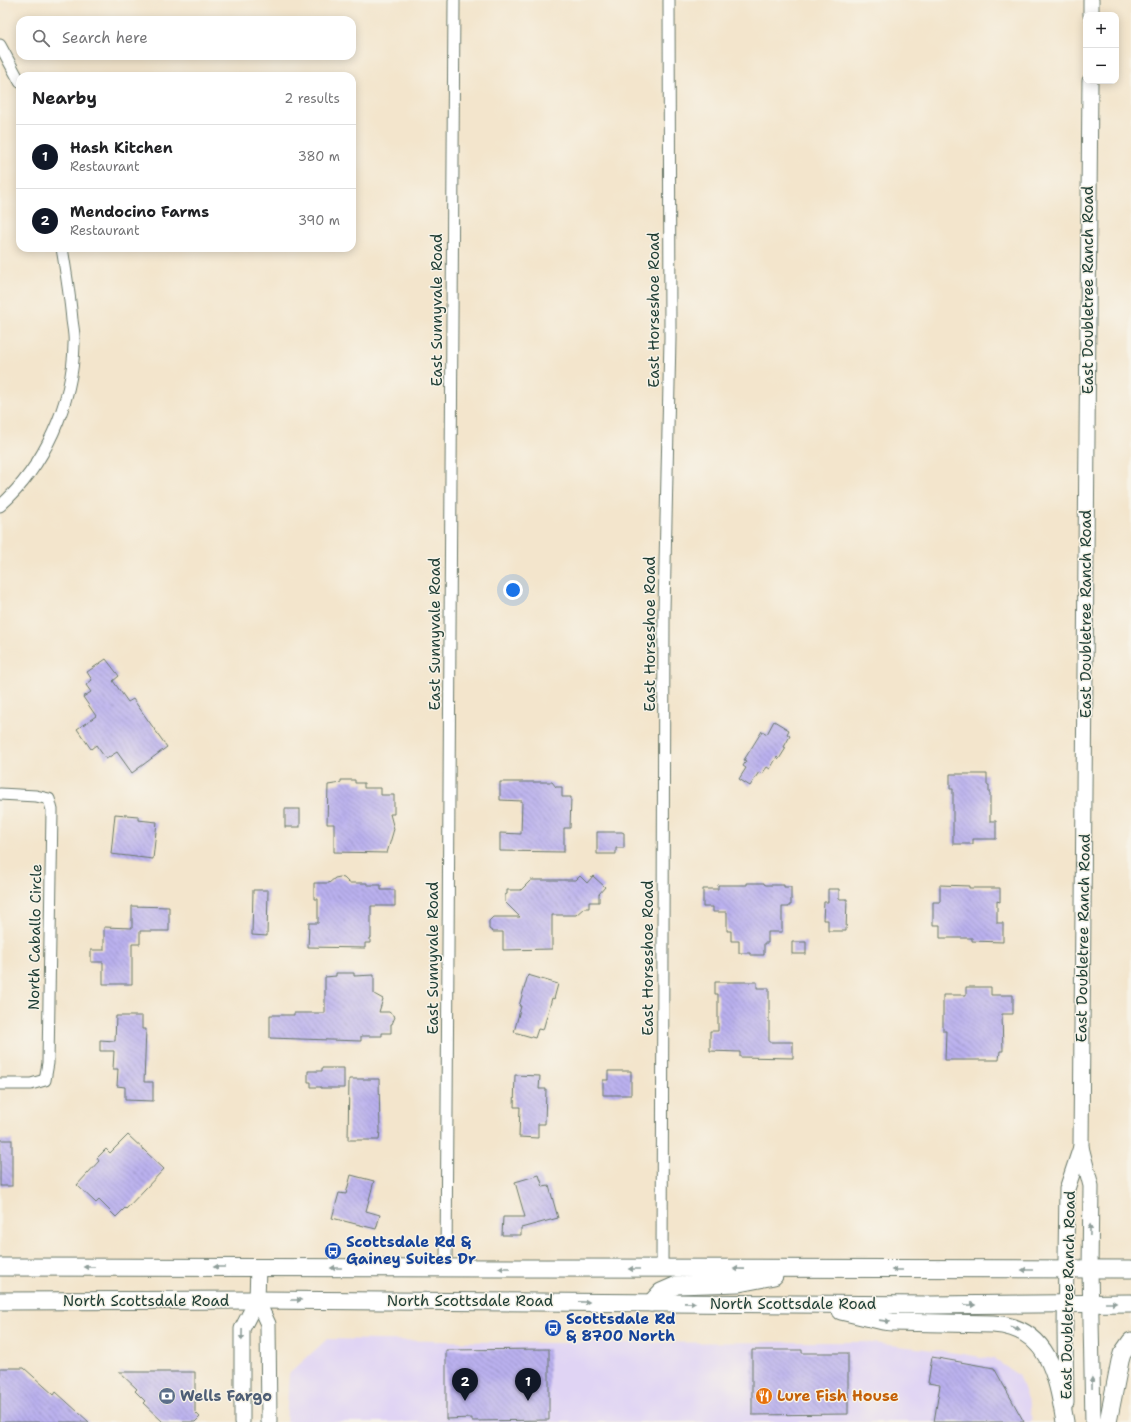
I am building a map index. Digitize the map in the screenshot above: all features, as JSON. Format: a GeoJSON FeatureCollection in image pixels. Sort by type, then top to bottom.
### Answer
{"type":"FeatureCollection","features":[{"type":"Feature","properties":{"kind":"main road"},"geometry":{"type":"LineString","coordinates":[[1090,12],[1091,0]]}},
{"type":"Feature","properties":{"kind":"main road","name":"East Doubletree Ranch Road"},"geometry":{"type":"LineString","coordinates":[[1090,84],[1081,1146],[1091,1186],[1090,1303],[1093,1422]]}},
{"type":"Feature","properties":{"kind":"main road","name":"East Doubletree Ranch Road"},"geometry":{"type":"LineString","coordinates":[[1066,1422],[1067,1189],[1081,1146]]}},
{"type":"Feature","properties":{"kind":"main road"},"geometry":{"type":"LineString","coordinates":[[0,1267],[446,1267],[804,1270],[1131,1269]]}},
{"type":"Feature","properties":{"kind":"main road"},"geometry":{"type":"LineString","coordinates":[[242,1422],[242,1329],[257,1300],[258,1267]]}},
{"type":"Feature","properties":{"kind":"main road"},"geometry":{"type":"LineString","coordinates":[[651,1303],[661,1292],[677,1285],[739,1283],[804,1270]]}},
{"type":"Feature","properties":{"kind":"main road"},"geometry":{"type":"LineString","coordinates":[[257,1300],[268,1324],[269,1422]]}},
{"type":"Feature","properties":{"kind":"main road","name":"North Scottsdale Road"},"geometry":{"type":"LineString","coordinates":[[0,1301],[257,1300],[806,1305],[1131,1303]]}},
{"type":"Feature","properties":{"kind":"main road"},"geometry":{"type":"LineString","coordinates":[[806,1305],[822,1307],[883,1321],[1000,1324],[1018,1328],[1036,1341],[1048,1358],[1054,1374],[1066,1422]]}},
{"type":"Feature","properties":{"kind":"main road"},"geometry":{"type":"LineString","coordinates":[[1108,1422],[1120,1361],[1122,1354],[1131,1341]]}},
{"type":"Feature","properties":{"kind":"street","name":"East Sunnyvale Road"},"geometry":{"type":"LineString","coordinates":[[446,1267],[454,0]]}},
{"type":"Feature","properties":{"kind":"street","name":"East Horseshoe Road"},"geometry":{"type":"LineString","coordinates":[[662,1268],[664,610],[670,338],[669,0]]}},
{"type":"Feature","properties":{"kind":"street"},"geometry":{"type":"LineString","coordinates":[[0,45],[16,75]]}},
{"type":"Feature","properties":{"kind":"street"},"geometry":{"type":"LineString","coordinates":[[0,506],[28,475],[55,431],[66,396],[74,344],[62,252]]}},
{"type":"Feature","properties":{"kind":"street","name":"North Caballo Circle"},"geometry":{"type":"LineString","coordinates":[[0,794],[36,796],[49,799],[52,810],[48,1062],[44,1080],[31,1084],[0,1084]]}},
{"type":"Feature","properties":{"kind":"shaded area"},"geometry":{"type":"Polygon","coordinates":[[[327,1339],[548,1343],[863,1342],[943,1351],[994,1359],[1018,1375],[1030,1407],[1032,1422],[286,1422],[289,1374],[327,1339]]]}},
{"type":"Feature","properties":{"kind":"building"},"geometry":{"type":"Polygon","coordinates":[[[106,659],[119,676],[113,681],[128,702],[133,699],[167,747],[132,773],[117,752],[106,759],[96,745],[91,749],[77,729],[96,716],[83,697],[91,692],[86,685],[92,680],[87,672],[106,659]]]}},
{"type":"Feature","properties":{"kind":"building"},"geometry":{"type":"Polygon","coordinates":[[[774,721],[789,730],[787,734],[790,736],[784,747],[786,748],[779,759],[777,757],[770,769],[767,767],[762,774],[759,772],[750,786],[739,779],[746,768],[743,766],[746,761],[744,760],[762,731],[767,734],[774,721]]]}},
{"type":"Feature","properties":{"kind":"building"},"geometry":{"type":"Polygon","coordinates":[[[950,774],[987,774],[987,785],[989,785],[990,793],[990,821],[996,821],[996,839],[973,839],[973,844],[953,844],[953,789],[950,789],[950,774]]]}},
{"type":"Feature","properties":{"kind":"building"},"geometry":{"type":"Polygon","coordinates":[[[341,780],[355,780],[355,783],[364,783],[364,788],[381,788],[381,795],[394,795],[394,814],[390,814],[394,829],[387,853],[334,852],[334,824],[327,824],[328,785],[341,783],[341,780]]]}},
{"type":"Feature","properties":{"kind":"building"},"geometry":{"type":"Polygon","coordinates":[[[500,782],[552,782],[556,787],[562,787],[562,797],[571,797],[570,828],[564,828],[564,852],[500,851],[500,833],[521,834],[522,801],[500,800],[500,782]]]}},
{"type":"Feature","properties":{"kind":"building"},"geometry":{"type":"Polygon","coordinates":[[[285,809],[300,809],[300,827],[285,827],[285,809]]]}},
{"type":"Feature","properties":{"kind":"building"},"geometry":{"type":"Polygon","coordinates":[[[115,814],[138,816],[138,820],[157,822],[153,859],[111,854],[115,814]]]}},
{"type":"Feature","properties":{"kind":"building"},"geometry":{"type":"Polygon","coordinates":[[[597,832],[624,833],[624,848],[616,848],[616,854],[597,854],[597,832]]]}},
{"type":"Feature","properties":{"kind":"building"},"geometry":{"type":"Polygon","coordinates":[[[580,876],[587,883],[593,876],[605,887],[599,894],[599,902],[589,902],[589,908],[584,908],[576,915],[552,915],[552,949],[503,950],[503,932],[493,932],[489,929],[489,921],[493,917],[520,917],[505,902],[507,890],[521,890],[531,880],[576,880],[580,876]]]}},
{"type":"Feature","properties":{"kind":"building"},"geometry":{"type":"Polygon","coordinates":[[[335,878],[344,878],[349,883],[381,885],[381,890],[395,890],[395,906],[371,906],[371,938],[370,943],[365,943],[365,948],[308,947],[309,923],[318,923],[318,899],[314,899],[314,883],[329,883],[335,878]]]}},
{"type":"Feature","properties":{"kind":"building"},"geometry":{"type":"Polygon","coordinates":[[[747,883],[764,883],[766,885],[784,885],[784,887],[791,887],[791,905],[789,905],[789,907],[782,907],[782,932],[768,932],[768,943],[764,943],[764,955],[739,953],[739,941],[731,941],[731,931],[727,931],[727,912],[713,912],[713,907],[703,907],[703,889],[718,889],[718,885],[747,885],[747,883]]]}},
{"type":"Feature","properties":{"kind":"building"},"geometry":{"type":"Polygon","coordinates":[[[940,885],[969,886],[969,888],[1000,888],[1000,902],[997,901],[997,923],[1003,923],[1003,942],[972,941],[972,938],[940,938],[940,925],[933,925],[933,902],[940,902],[940,885]]]}},
{"type":"Feature","properties":{"kind":"building"},"geometry":{"type":"Polygon","coordinates":[[[828,889],[839,889],[839,899],[847,899],[846,931],[828,931],[828,920],[823,920],[824,902],[828,902],[828,889]]]}},
{"type":"Feature","properties":{"kind":"building"},"geometry":{"type":"Polygon","coordinates":[[[253,890],[268,890],[267,936],[252,935],[253,890]]]}},
{"type":"Feature","properties":{"kind":"building"},"geometry":{"type":"Polygon","coordinates":[[[132,906],[169,907],[169,931],[140,931],[140,944],[132,944],[132,984],[103,984],[103,962],[91,962],[91,950],[104,950],[104,927],[132,928],[132,906]]]}},
{"type":"Feature","properties":{"kind":"building"},"geometry":{"type":"Polygon","coordinates":[[[792,942],[806,942],[806,954],[792,954],[792,942]]]}},
{"type":"Feature","properties":{"kind":"building"},"geometry":{"type":"Polygon","coordinates":[[[336,973],[354,973],[354,976],[374,975],[374,994],[383,999],[379,1012],[389,1012],[395,1017],[391,1024],[391,1033],[382,1033],[382,1036],[361,1036],[361,1041],[270,1038],[270,1015],[325,1013],[325,977],[336,976],[336,973]]]}},
{"type":"Feature","properties":{"kind":"building"},"geometry":{"type":"Polygon","coordinates":[[[528,975],[558,984],[554,999],[552,998],[543,1030],[538,1029],[535,1038],[514,1032],[521,1006],[519,1006],[528,975]]]}},
{"type":"Feature","properties":{"kind":"building"},"geometry":{"type":"Polygon","coordinates":[[[715,982],[757,982],[757,988],[769,988],[769,1042],[793,1042],[793,1058],[740,1057],[740,1052],[710,1051],[710,1031],[718,1031],[718,994],[715,994],[715,982]]]}},
{"type":"Feature","properties":{"kind":"building"},"geometry":{"type":"Polygon","coordinates":[[[966,987],[991,987],[991,995],[1013,995],[1013,1014],[1002,1014],[1003,1051],[1000,1051],[999,1060],[945,1060],[946,1031],[943,1031],[943,995],[966,995],[966,987]]]}},
{"type":"Feature","properties":{"kind":"building"},"geometry":{"type":"Polygon","coordinates":[[[116,1016],[142,1016],[142,1029],[146,1029],[144,1082],[153,1082],[153,1101],[125,1100],[125,1087],[117,1086],[118,1069],[113,1069],[114,1051],[100,1051],[100,1040],[115,1041],[116,1016]]]}},
{"type":"Feature","properties":{"kind":"building"},"geometry":{"type":"Polygon","coordinates":[[[322,1068],[344,1068],[344,1088],[311,1087],[311,1082],[308,1082],[308,1071],[322,1071],[322,1068]]]}},
{"type":"Feature","properties":{"kind":"building"},"geometry":{"type":"Polygon","coordinates":[[[608,1071],[631,1071],[631,1095],[603,1095],[603,1080],[608,1080],[608,1071]]]}},
{"type":"Feature","properties":{"kind":"building"},"geometry":{"type":"Polygon","coordinates":[[[515,1075],[540,1076],[539,1089],[546,1089],[545,1124],[538,1124],[538,1138],[519,1137],[520,1107],[514,1107],[515,1075]]]}},
{"type":"Feature","properties":{"kind":"building"},"geometry":{"type":"Polygon","coordinates":[[[349,1079],[379,1079],[379,1140],[348,1140],[349,1079]]]}},
{"type":"Feature","properties":{"kind":"building"},"geometry":{"type":"Polygon","coordinates":[[[128,1135],[164,1169],[126,1209],[125,1208],[116,1217],[99,1200],[96,1203],[77,1185],[99,1161],[97,1158],[106,1149],[110,1153],[128,1135]]]}},
{"type":"Feature","properties":{"kind":"building"},"geometry":{"type":"Polygon","coordinates":[[[0,1140],[12,1140],[12,1186],[0,1186],[0,1140]]]}},
{"type":"Feature","properties":{"kind":"building"},"geometry":{"type":"Polygon","coordinates":[[[351,1175],[374,1181],[366,1211],[380,1215],[376,1229],[332,1218],[339,1193],[346,1194],[351,1175]]]}},
{"type":"Feature","properties":{"kind":"building"},"geometry":{"type":"Polygon","coordinates":[[[539,1175],[543,1187],[549,1186],[558,1218],[521,1228],[521,1235],[502,1235],[503,1217],[525,1217],[515,1182],[539,1175]]]}},
{"type":"Feature","properties":{"kind":"building"},"geometry":{"type":"Polygon","coordinates":[[[549,1349],[549,1420],[472,1421],[472,1418],[446,1419],[446,1350],[549,1349]]]}},
{"type":"Feature","properties":{"kind":"building"},"geometry":{"type":"Polygon","coordinates":[[[752,1350],[802,1350],[802,1353],[848,1353],[848,1414],[752,1415],[752,1350]]]}},
{"type":"Feature","properties":{"kind":"building"},"geometry":{"type":"Polygon","coordinates":[[[932,1357],[994,1368],[1024,1422],[934,1422],[940,1385],[928,1383],[932,1357]]]}},
{"type":"Feature","properties":{"kind":"building"},"geometry":{"type":"Polygon","coordinates":[[[0,1368],[24,1368],[54,1395],[56,1392],[89,1422],[0,1422],[0,1368]]]}},
{"type":"Feature","properties":{"kind":"building","name":"Wells Fargo"},"geometry":{"type":"Polygon","coordinates":[[[119,1372],[195,1372],[195,1412],[200,1417],[195,1422],[163,1422],[143,1403],[145,1401],[135,1391],[137,1389],[119,1372]]]}},
{"type":"Feature","properties":{"kind":"place","name":"Scottsdale Rd & Gainey Suites Dr"},"geometry":{"type":"Point","coordinates":[333,1251]}},
{"type":"Feature","properties":{"kind":"place","name":"Scottsdale Rd & 8700 North"},"geometry":{"type":"Point","coordinates":[553,1328]}},
{"type":"Feature","properties":{"kind":"place","name":"Wells Fargo"},"geometry":{"type":"Point","coordinates":[167,1396]}},
{"type":"Feature","properties":{"kind":"place","name":"Lure Fish House"},"geometry":{"type":"Point","coordinates":[764,1396]}},
{"type":"Feature","properties":{"kind":"place","name":"Mendocino Farms"},"geometry":{"type":"Point","coordinates":[465,1401]}},
{"type":"Feature","properties":{"kind":"place","name":"Hash Kitchen"},"geometry":{"type":"Point","coordinates":[528,1401]}}]}
